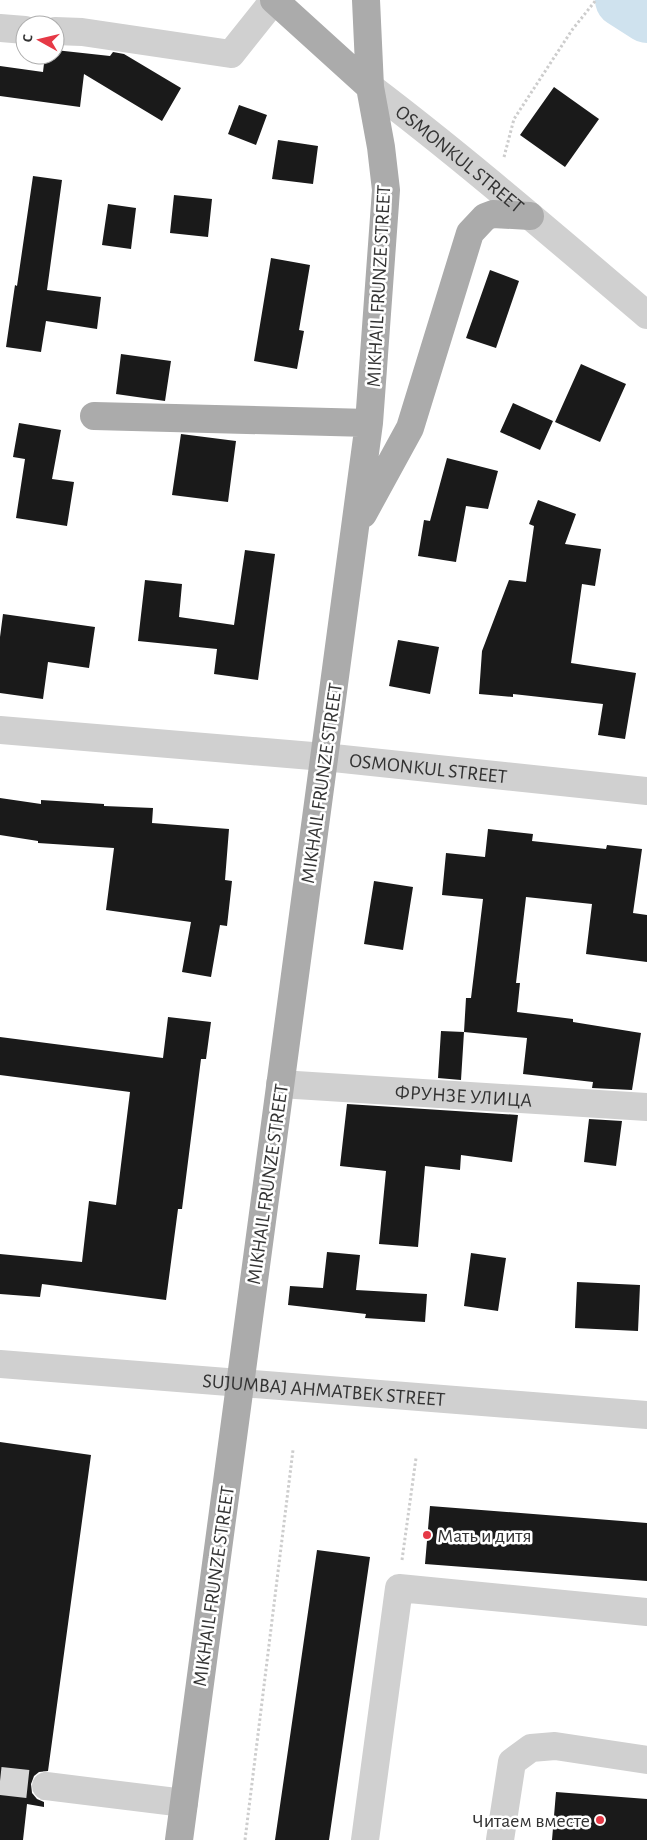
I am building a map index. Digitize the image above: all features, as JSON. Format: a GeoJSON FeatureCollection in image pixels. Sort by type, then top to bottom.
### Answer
{"type":"FeatureCollection","features":[{"type":"Feature","properties":{"kind":"main road","name":"OSMONKUL STREET"},"geometry":{"type":"LineString","coordinates":[[274,0],[370,87]]}},
{"type":"Feature","properties":{"kind":"main road","name":"MIKHAIL FRUNZE STREET"},"geometry":{"type":"LineString","coordinates":[[179,1840],[370,423],[386,190],[381,147],[370,87],[366,0]]}},
{"type":"Feature","properties":{"kind":"main road","name":"MIKHAIL FRUNZE STREET"},"geometry":{"type":"LineString","coordinates":[[356,529],[410,428],[470,233],[485,217],[493,214],[530,216]]}},
{"type":"Feature","properties":{"kind":"main road"},"geometry":{"type":"LineString","coordinates":[[94,416],[370,423]]}},
{"type":"Feature","properties":{"kind":"street"},"geometry":{"type":"LineString","coordinates":[[65,31],[82,32],[231,54],[274,0]]}},
{"type":"Feature","properties":{"kind":"street"},"geometry":{"type":"LineString","coordinates":[[0,28],[15,29]]}},
{"type":"Feature","properties":{"kind":"street","name":"OSMONKUL STREET"},"geometry":{"type":"LineString","coordinates":[[370,87],[426,129],[647,315]]}},
{"type":"Feature","properties":{"kind":"street","name":"OSMONKUL STREET"},"geometry":{"type":"LineString","coordinates":[[0,730],[324,757],[647,791]]}},
{"type":"Feature","properties":{"kind":"street","name":"ФРУНЗЕ УЛИЦА"},"geometry":{"type":"LineString","coordinates":[[280,1084],[647,1107]]}},
{"type":"Feature","properties":{"kind":"street","name":"SUJUMBAJ AHMATBEK STREET"},"geometry":{"type":"LineString","coordinates":[[0,1364],[647,1415]]}},
{"type":"Feature","properties":{"kind":"street"},"geometry":{"type":"LineString","coordinates":[[365,1840],[399,1588],[647,1612]]}},
{"type":"Feature","properties":{"kind":"street"},"geometry":{"type":"LineString","coordinates":[[500,1840],[512,1762],[531,1748],[555,1746],[647,1760]]}},
{"type":"Feature","properties":{"kind":"street"},"geometry":{"type":"LineString","coordinates":[[46,1786],[184,1803]]}},
{"type":"Feature","properties":{"kind":"path"},"geometry":{"type":"LineString","coordinates":[[496,187],[514,119],[572,30],[596,0]]}},
{"type":"Feature","properties":{"kind":"path"},"geometry":{"type":"LineString","coordinates":[[245,1840],[293,1450]]}},
{"type":"Feature","properties":{"kind":"path"},"geometry":{"type":"LineString","coordinates":[[399,1588],[416,1458]]}},
{"type":"Feature","properties":{"kind":"building"},"geometry":{"type":"Polygon","coordinates":[[[65,51],[110,56],[113,52],[124,54],[181,88],[162,121],[84,74],[80,107],[0,96],[0,66],[43,72],[44,65],[65,65],[65,51]]]}},
{"type":"Feature","properties":{"kind":"building"},"geometry":{"type":"Polygon","coordinates":[[[554,87],[599,119],[565,167],[520,135],[554,87]]]}},
{"type":"Feature","properties":{"kind":"building"},"geometry":{"type":"Polygon","coordinates":[[[239,105],[267,115],[256,145],[228,134],[239,105]]]}},
{"type":"Feature","properties":{"kind":"building"},"geometry":{"type":"Polygon","coordinates":[[[278,140],[318,146],[313,184],[272,179],[278,140]]]}},
{"type":"Feature","properties":{"kind":"building"},"geometry":{"type":"Polygon","coordinates":[[[33,176],[62,180],[47,290],[101,297],[97,329],[46,321],[41,352],[6,347],[33,176]]]}},
{"type":"Feature","properties":{"kind":"building"},"geometry":{"type":"Polygon","coordinates":[[[174,195],[212,199],[208,237],[170,233],[174,195]]]}},
{"type":"Feature","properties":{"kind":"building"},"geometry":{"type":"Polygon","coordinates":[[[108,204],[136,208],[131,249],[102,245],[108,204]]]}},
{"type":"Feature","properties":{"kind":"building"},"geometry":{"type":"Polygon","coordinates":[[[271,258],[310,265],[299,330],[304,331],[297,369],[254,361],[271,258]]]}},
{"type":"Feature","properties":{"kind":"building"},"geometry":{"type":"Polygon","coordinates":[[[490,270],[519,281],[496,348],[466,338],[490,270]]]}},
{"type":"Feature","properties":{"kind":"building"},"geometry":{"type":"Polygon","coordinates":[[[121,354],[171,361],[165,401],[116,394],[121,354]]]}},
{"type":"Feature","properties":{"kind":"building"},"geometry":{"type":"Polygon","coordinates":[[[581,364],[626,384],[600,442],[555,422],[581,364]]]}},
{"type":"Feature","properties":{"kind":"building"},"geometry":{"type":"Polygon","coordinates":[[[513,403],[553,421],[540,450],[500,432],[513,403]]]}},
{"type":"Feature","properties":{"kind":"building"},"geometry":{"type":"Polygon","coordinates":[[[19,423],[61,430],[52,479],[74,482],[67,526],[16,518],[25,459],[13,457],[19,423]]]}},
{"type":"Feature","properties":{"kind":"building"},"geometry":{"type":"Polygon","coordinates":[[[181,434],[236,441],[228,502],[172,495],[181,434]]]}},
{"type":"Feature","properties":{"kind":"building"},"geometry":{"type":"Polygon","coordinates":[[[447,458],[498,471],[488,509],[466,506],[456,562],[418,556],[424,520],[430,521],[447,458]]]}},
{"type":"Feature","properties":{"kind":"building"},"geometry":{"type":"Polygon","coordinates":[[[538,500],[576,514],[565,544],[601,549],[595,586],[582,584],[571,663],[636,673],[625,739],[598,735],[603,704],[513,694],[513,697],[479,694],[482,651],[509,580],[526,582],[534,526],[529,524],[538,500]]]}},
{"type":"Feature","properties":{"kind":"building"},"geometry":{"type":"Polygon","coordinates":[[[245,550],[275,554],[258,680],[214,674],[217,649],[138,641],[145,580],[182,584],[179,617],[234,625],[245,550]]]}},
{"type":"Feature","properties":{"kind":"building"},"geometry":{"type":"Polygon","coordinates":[[[3,614],[95,627],[89,668],[48,662],[43,699],[0,693],[0,637],[3,614]]]}},
{"type":"Feature","properties":{"kind":"building"},"geometry":{"type":"Polygon","coordinates":[[[398,640],[439,647],[430,694],[389,686],[398,640]]]}},
{"type":"Feature","properties":{"kind":"building"},"geometry":{"type":"Polygon","coordinates":[[[0,798],[41,804],[41,800],[153,808],[152,823],[229,829],[225,880],[232,881],[227,926],[220,925],[211,977],[182,972],[191,922],[106,910],[114,848],[38,843],[38,841],[0,835],[0,798]]]}},
{"type":"Feature","properties":{"kind":"building"},"geometry":{"type":"Polygon","coordinates":[[[488,829],[533,834],[532,841],[606,849],[607,845],[642,849],[633,913],[647,915],[647,962],[586,954],[592,904],[526,897],[516,983],[520,983],[517,1012],[573,1019],[573,1022],[641,1033],[632,1090],[592,1088],[593,1082],[523,1074],[527,1038],[464,1032],[466,998],[471,998],[483,899],[442,895],[446,853],[485,857],[488,829]]]}},
{"type":"Feature","properties":{"kind":"building"},"geometry":{"type":"Polygon","coordinates":[[[374,881],[413,887],[403,950],[364,944],[374,881]]]}},
{"type":"Feature","properties":{"kind":"building"},"geometry":{"type":"Polygon","coordinates":[[[168,1017],[211,1022],[206,1059],[201,1059],[182,1209],[178,1209],[166,1300],[42,1284],[40,1297],[0,1294],[0,1254],[82,1262],[89,1201],[116,1205],[130,1092],[0,1075],[0,1037],[163,1058],[168,1017]]]}},
{"type":"Feature","properties":{"kind":"building"},"geometry":{"type":"Polygon","coordinates":[[[441,1031],[464,1032],[461,1080],[438,1078],[441,1031]]]}},
{"type":"Feature","properties":{"kind":"building"},"geometry":{"type":"Polygon","coordinates":[[[347,1104],[518,1115],[512,1162],[461,1155],[460,1170],[425,1166],[418,1247],[379,1244],[386,1171],[340,1166],[347,1104]]]}},
{"type":"Feature","properties":{"kind":"building"},"geometry":{"type":"Polygon","coordinates":[[[589,1119],[622,1121],[616,1166],[584,1162],[589,1119]]]}},
{"type":"Feature","properties":{"kind":"building"},"geometry":{"type":"Polygon","coordinates":[[[327,1252],[360,1255],[356,1290],[427,1294],[425,1322],[365,1318],[366,1314],[288,1305],[290,1286],[323,1288],[327,1252]]]}},
{"type":"Feature","properties":{"kind":"building"},"geometry":{"type":"Polygon","coordinates":[[[471,1253],[506,1258],[498,1311],[464,1306],[471,1253]]]}},
{"type":"Feature","properties":{"kind":"building"},"geometry":{"type":"Polygon","coordinates":[[[577,1282],[640,1285],[638,1331],[575,1328],[577,1282]]]}},
{"type":"Feature","properties":{"kind":"building"},"geometry":{"type":"Polygon","coordinates":[[[0,1442],[91,1455],[48,1771],[39,1772],[34,1776],[31,1784],[32,1793],[37,1799],[44,1802],[44,1807],[27,1804],[23,1840],[0,1840],[0,1442]]]}},
{"type":"Feature","properties":{"kind":"building"},"geometry":{"type":"Polygon","coordinates":[[[430,1506],[647,1523],[647,1581],[425,1564],[430,1506]]]}},
{"type":"Feature","properties":{"kind":"building"},"geometry":{"type":"Polygon","coordinates":[[[317,1550],[370,1557],[329,1840],[275,1840],[317,1550]]]}},
{"type":"Feature","properties":{"kind":"building","name":"Читаем вместе"},"geometry":{"type":"Polygon","coordinates":[[[556,1792],[647,1799],[647,1840],[552,1840],[556,1792]]]}},
{"type":"Feature","properties":{"kind":"waterway"},"geometry":{"type":"LineString","coordinates":[[622,0],[647,16]]}},
{"type":"Feature","properties":{"kind":"tunnel"},"geometry":{"type":"LineString","coordinates":[[0,1781],[46,1786]]}},
{"type":"Feature","properties":{"kind":"place","name":"Мать и дитя"},"geometry":{"type":"Point","coordinates":[427,1535]}},
{"type":"Feature","properties":{"kind":"place","name":"Читаем вместе"},"geometry":{"type":"Point","coordinates":[600,1820]}}]}
